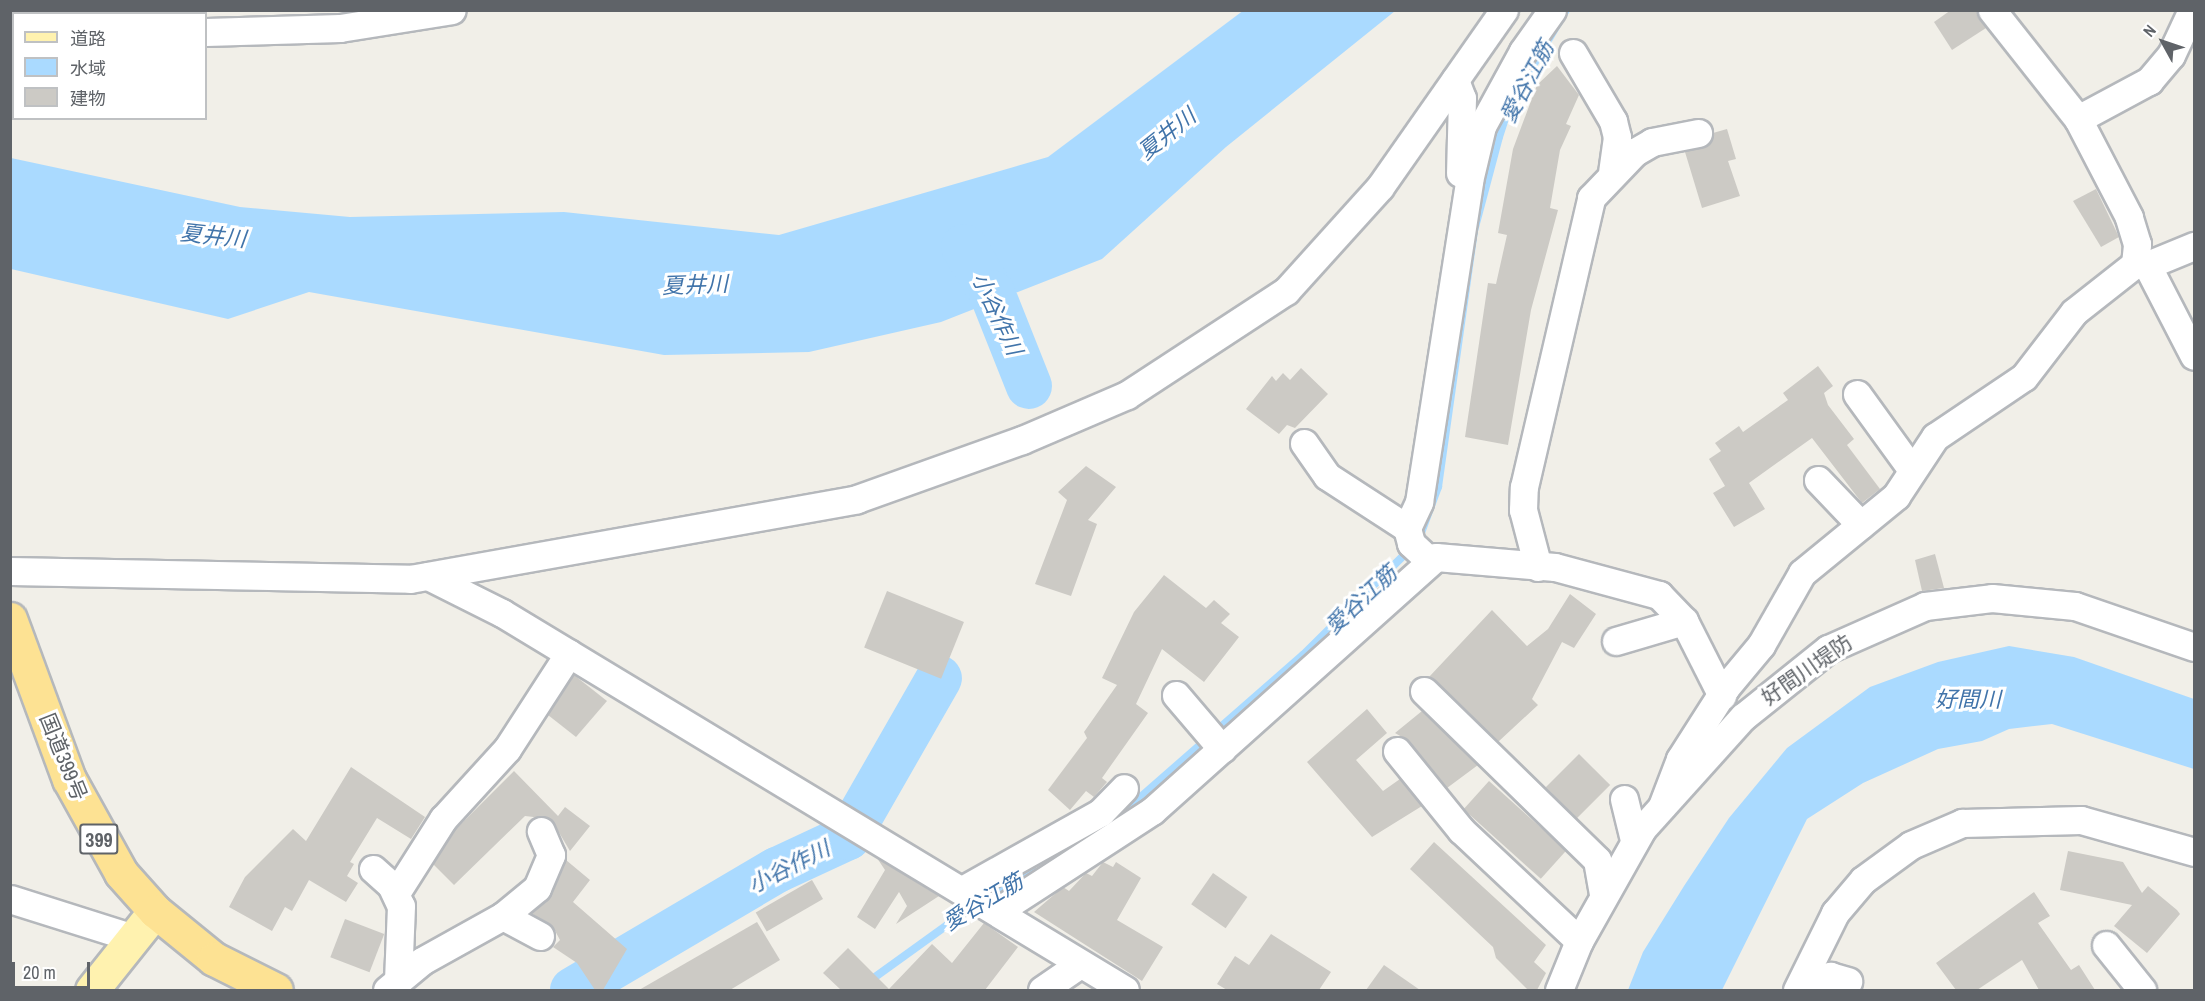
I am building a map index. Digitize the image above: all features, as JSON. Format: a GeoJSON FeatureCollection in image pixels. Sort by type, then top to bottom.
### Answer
{"type":"FeatureCollection","features":[{"type":"Feature","properties":{"kind":"highway","name":"国道399号"},"geometry":{"type":"LineString","coordinates":[[10,619],[94,832],[155,911],[214,958],[276,990]]}},
{"type":"Feature","properties":{"kind":"main road"},"geometry":{"type":"LineString","coordinates":[[95,986],[155,911]]}},
{"type":"Feature","properties":{"kind":"street"},"geometry":{"type":"LineString","coordinates":[[207,32],[340,28],[452,10]]}},
{"type":"Feature","properties":{"kind":"street"},"geometry":{"type":"LineString","coordinates":[[10,571],[428,576],[857,500],[1127,395],[1286,291],[1380,186],[1504,10]]}},
{"type":"Feature","properties":{"kind":"street"},"geometry":{"type":"LineString","coordinates":[[1552,10],[1522,51],[1482,126],[1466,195],[1419,502],[1407,528],[1411,543],[1430,561],[1538,567],[1659,595],[1684,621],[1722,696]]}},
{"type":"Feature","properties":{"kind":"street"},"geometry":{"type":"LineString","coordinates":[[1992,10],[2078,119],[2129,217],[2141,265],[2194,356]]}},
{"type":"Feature","properties":{"kind":"street"},"geometry":{"type":"LineString","coordinates":[[2078,119],[2149,81],[2171,55],[2192,10]]}},
{"type":"Feature","properties":{"kind":"street"},"geometry":{"type":"LineString","coordinates":[[1573,53],[1613,121],[1617,137],[1612,171]]}},
{"type":"Feature","properties":{"kind":"street"},"geometry":{"type":"LineString","coordinates":[[1455,80],[1462,98],[1459,159],[1466,195]]}},
{"type":"Feature","properties":{"kind":"street"},"geometry":{"type":"LineString","coordinates":[[1538,567],[1523,510],[1524,487],[1591,198],[1612,171],[1652,142],[1698,133]]}},
{"type":"Feature","properties":{"kind":"street"},"geometry":{"type":"LineString","coordinates":[[1662,806],[1680,759],[1722,696],[1761,645],[1802,573],[1896,496],[1911,470],[1935,437],[2024,376],[2074,312],[2141,265],[2194,246]]}},
{"type":"Feature","properties":{"kind":"street"},"geometry":{"type":"LineString","coordinates":[[1857,394],[1911,470]]}},
{"type":"Feature","properties":{"kind":"street"},"geometry":{"type":"LineString","coordinates":[[1304,442],[1327,476],[1407,528]]}},
{"type":"Feature","properties":{"kind":"street"},"geometry":{"type":"LineString","coordinates":[[1818,480],[1861,525]]}},
{"type":"Feature","properties":{"kind":"street"},"geometry":{"type":"LineString","coordinates":[[997,910],[1114,840],[1222,749],[1430,561]]}},
{"type":"Feature","properties":{"kind":"street"},"geometry":{"type":"LineString","coordinates":[[428,576],[569,653],[997,910],[1080,964],[1125,990]]}},
{"type":"Feature","properties":{"kind":"street","name":"好間川堤防"},"geometry":{"type":"LineString","coordinates":[[1559,990],[1579,941],[1634,840],[1662,806],[1771,692],[1828,649],[1925,606],[2029,598],[2075,606],[2194,647]]}},
{"type":"Feature","properties":{"kind":"street"},"geometry":{"type":"LineString","coordinates":[[1616,641],[1684,621]]}},
{"type":"Feature","properties":{"kind":"street"},"geometry":{"type":"LineString","coordinates":[[396,893],[443,819],[507,749],[569,653]]}},
{"type":"Feature","properties":{"kind":"street"},"geometry":{"type":"LineString","coordinates":[[1424,691],[1597,860],[1603,894]]}},
{"type":"Feature","properties":{"kind":"street"},"geometry":{"type":"LineString","coordinates":[[1176,695],[1222,749]]}},
{"type":"Feature","properties":{"kind":"street"},"geometry":{"type":"LineString","coordinates":[[1397,751],[1461,830],[1579,941]]}},
{"type":"Feature","properties":{"kind":"street"},"geometry":{"type":"LineString","coordinates":[[964,890],[1101,812],[1124,788]]}},
{"type":"Feature","properties":{"kind":"street"},"geometry":{"type":"LineString","coordinates":[[1624,799],[1634,840]]}},
{"type":"Feature","properties":{"kind":"street"},"geometry":{"type":"LineString","coordinates":[[1797,990],[1834,913],[1863,880],[1911,845],[1962,823],[2081,820],[2194,852]]}},
{"type":"Feature","properties":{"kind":"street"},"geometry":{"type":"LineString","coordinates":[[393,986],[422,961],[503,916],[545,878],[550,855],[541,831]]}},
{"type":"Feature","properties":{"kind":"street"},"geometry":{"type":"LineString","coordinates":[[373,869],[396,893],[401,906],[393,986]]}},
{"type":"Feature","properties":{"kind":"street"},"geometry":{"type":"LineString","coordinates":[[10,899],[134,938]]}},
{"type":"Feature","properties":{"kind":"street"},"geometry":{"type":"LineString","coordinates":[[503,916],[540,936]]}},
{"type":"Feature","properties":{"kind":"street"},"geometry":{"type":"LineString","coordinates":[[2106,945],[2142,990]]}},
{"type":"Feature","properties":{"kind":"street"},"geometry":{"type":"LineString","coordinates":[[1042,990],[1080,964]]}},
{"type":"Feature","properties":{"kind":"street"},"geometry":{"type":"LineString","coordinates":[[1815,990],[1830,976],[1848,981]]}},
{"type":"Feature","properties":{"kind":"water","name":"夏井川"},"geometry":{"type":"Polygon","coordinates":[[[1244,10],[1395,11],[1226,147],[1102,259],[941,322],[809,352],[664,355],[309,292],[228,319],[11,269],[11,158],[240,207],[350,217],[564,212],[779,235],[1048,157],[1244,10]]]}},
{"type":"Feature","properties":{"kind":"water","name":"好間川"},"geometry":{"type":"Polygon","coordinates":[[[2009,646],[2074,657],[2194,699],[2194,769],[2052,724],[2009,729],[1982,741],[1938,749],[1863,783],[1807,819],[1722,990],[1628,990],[1643,952],[1684,886],[1729,818],[1787,748],[1870,687],[1938,662],[2009,646]]]}},
{"type":"Feature","properties":{"kind":"building"},"geometry":{"type":"Polygon","coordinates":[[[1951,10],[1976,10],[1986,28],[1952,50],[1934,22],[1951,10]]]}},
{"type":"Feature","properties":{"kind":"building"},"geometry":{"type":"Polygon","coordinates":[[[1557,66],[1579,95],[1566,124],[1571,126],[1560,150],[1550,208],[1558,210],[1531,310],[1508,445],[1465,437],[1488,283],[1496,284],[1507,235],[1498,233],[1513,149],[1537,85],[1557,66]]]}},
{"type":"Feature","properties":{"kind":"building"},"geometry":{"type":"Polygon","coordinates":[[[1727,129],[1736,159],[1728,161],[1740,196],[1702,208],[1685,152],[1708,145],[1713,133],[1727,129]]]}},
{"type":"Feature","properties":{"kind":"building"},"geometry":{"type":"Polygon","coordinates":[[[2096,189],[2119,237],[2101,247],[2073,201],[2096,189]]]}},
{"type":"Feature","properties":{"kind":"building"},"geometry":{"type":"Polygon","coordinates":[[[1818,366],[1833,386],[1824,393],[1828,405],[1854,439],[1847,445],[1880,489],[1862,503],[1812,438],[1749,483],[1765,509],[1734,527],[1713,493],[1725,486],[1709,459],[1721,451],[1715,443],[1739,426],[1743,432],[1788,400],[1783,393],[1818,366]]]}},
{"type":"Feature","properties":{"kind":"building"},"geometry":{"type":"Polygon","coordinates":[[[1301,368],[1328,394],[1295,428],[1287,425],[1279,434],[1246,409],[1272,376],[1276,381],[1283,373],[1290,380],[1301,368]]]}},
{"type":"Feature","properties":{"kind":"building"},"geometry":{"type":"Polygon","coordinates":[[[1086,466],[1116,487],[1088,520],[1097,524],[1071,596],[1035,584],[1067,500],[1058,492],[1086,466]]]}},
{"type":"Feature","properties":{"kind":"building"},"geometry":{"type":"Polygon","coordinates":[[[1935,554],[1944,588],[1922,591],[1915,560],[1935,554]]]}},
{"type":"Feature","properties":{"kind":"building"},"geometry":{"type":"Polygon","coordinates":[[[1164,575],[1206,608],[1214,600],[1230,614],[1221,623],[1239,637],[1204,682],[1162,649],[1136,704],[1148,713],[1102,778],[1107,782],[1094,797],[1086,791],[1070,810],[1048,790],[1087,738],[1084,732],[1117,685],[1102,678],[1134,612],[1164,575]]]}},
{"type":"Feature","properties":{"kind":"building"},"geometry":{"type":"Polygon","coordinates":[[[887,591],[964,622],[941,679],[864,648],[887,591]]]}},
{"type":"Feature","properties":{"kind":"building"},"geometry":{"type":"Polygon","coordinates":[[[1570,594],[1596,614],[1574,648],[1562,642],[1532,699],[1538,705],[1498,742],[1429,677],[1492,610],[1527,646],[1548,629],[1570,594]]]}},
{"type":"Feature","properties":{"kind":"building"},"geometry":{"type":"Polygon","coordinates":[[[574,675],[607,701],[576,737],[548,715],[574,675]]]}},
{"type":"Feature","properties":{"kind":"building"},"geometry":{"type":"Polygon","coordinates":[[[1367,709],[1387,733],[1356,760],[1383,791],[1400,779],[1422,806],[1372,837],[1307,762],[1367,709]]]}},
{"type":"Feature","properties":{"kind":"building"},"geometry":{"type":"Polygon","coordinates":[[[1422,711],[1478,765],[1447,788],[1409,741],[1395,733],[1422,711]]]}},
{"type":"Feature","properties":{"kind":"building"},"geometry":{"type":"Polygon","coordinates":[[[1579,754],[1610,785],[1577,818],[1546,787],[1579,754]]]}},
{"type":"Feature","properties":{"kind":"building"},"geometry":{"type":"Polygon","coordinates":[[[351,767],[425,817],[411,839],[377,818],[350,862],[354,864],[347,876],[358,883],[346,902],[309,880],[292,911],[285,907],[272,931],[229,907],[245,877],[293,829],[306,841],[351,767]]]}},
{"type":"Feature","properties":{"kind":"building"},"geometry":{"type":"Polygon","coordinates":[[[514,771],[558,816],[565,807],[590,826],[570,851],[551,819],[525,816],[454,885],[433,864],[456,829],[514,771]]]}},
{"type":"Feature","properties":{"kind":"building"},"geometry":{"type":"Polygon","coordinates":[[[1489,781],[1566,851],[1541,879],[1464,809],[1489,781]]]}},
{"type":"Feature","properties":{"kind":"building"},"geometry":{"type":"Polygon","coordinates":[[[1434,842],[1546,945],[1534,962],[1546,973],[1537,990],[1528,990],[1496,958],[1493,947],[1410,869],[1434,842]]]}},
{"type":"Feature","properties":{"kind":"building"},"geometry":{"type":"Polygon","coordinates":[[[2068,851],[2123,862],[2142,893],[2148,886],[2177,910],[2180,914],[2147,953],[2114,926],[2132,905],[2060,890],[2068,851]]]}},
{"type":"Feature","properties":{"kind":"building"},"geometry":{"type":"Polygon","coordinates":[[[877,858],[939,896],[896,924],[907,906],[899,892],[875,929],[857,917],[885,870],[877,858]]]}},
{"type":"Feature","properties":{"kind":"building"},"geometry":{"type":"Polygon","coordinates":[[[566,860],[590,880],[573,902],[627,949],[603,990],[595,990],[577,963],[553,947],[560,940],[553,927],[531,913],[551,895],[566,860]]]}},
{"type":"Feature","properties":{"kind":"building"},"geometry":{"type":"Polygon","coordinates":[[[1103,862],[1113,867],[1116,862],[1141,878],[1117,920],[1163,947],[1142,981],[1034,912],[1063,887],[1069,891],[1086,873],[1092,876],[1103,862]]]}},
{"type":"Feature","properties":{"kind":"building"},"geometry":{"type":"Polygon","coordinates":[[[1213,873],[1247,897],[1226,928],[1191,904],[1213,873]]]}},
{"type":"Feature","properties":{"kind":"building"},"geometry":{"type":"Polygon","coordinates":[[[812,880],[823,899],[767,932],[756,912],[812,880]]]}},
{"type":"Feature","properties":{"kind":"building"},"geometry":{"type":"Polygon","coordinates":[[[2034,892],[2050,916],[2038,923],[2071,970],[2079,965],[2095,990],[2039,990],[2022,960],[1977,990],[1956,990],[1936,963],[2034,892]]]}},
{"type":"Feature","properties":{"kind":"building"},"geometry":{"type":"Polygon","coordinates":[[[345,919],[384,934],[370,972],[330,957],[345,919]]]}},
{"type":"Feature","properties":{"kind":"building"},"geometry":{"type":"Polygon","coordinates":[[[757,922],[780,960],[730,990],[639,990],[757,922]]]}},
{"type":"Feature","properties":{"kind":"building"},"geometry":{"type":"Polygon","coordinates":[[[984,923],[1018,947],[985,990],[841,990],[823,973],[848,948],[889,989],[932,944],[952,963],[984,923]]]}},
{"type":"Feature","properties":{"kind":"building"},"geometry":{"type":"Polygon","coordinates":[[[1271,934],[1331,972],[1319,990],[1227,990],[1217,984],[1235,956],[1249,965],[1271,934]]]}},
{"type":"Feature","properties":{"kind":"building"},"geometry":{"type":"Polygon","coordinates":[[[1384,965],[1420,990],[1366,990],[1384,965]]]}},
{"type":"Feature","properties":{"kind":"waterway","name":"愛谷江筋"},"geometry":{"type":"LineString","coordinates":[[1111,823],[1303,655],[1418,541],[1438,487],[1474,231],[1499,137],[1509,106],[1566,10]]}},
{"type":"Feature","properties":{"kind":"waterway","name":"小谷作川"},"geometry":{"type":"LineString","coordinates":[[964,247],[992,293],[1029,386]]}},
{"type":"Feature","properties":{"kind":"waterway","name":"小谷作川"},"geometry":{"type":"LineString","coordinates":[[573,990],[777,870],[848,837],[939,678]]}},
{"type":"Feature","properties":{"kind":"waterway","name":"愛谷江筋"},"geometry":{"type":"LineString","coordinates":[[985,899],[1035,872]]}},
{"type":"Feature","properties":{"kind":"waterway","name":"愛谷江筋"},"geometry":{"type":"LineString","coordinates":[[857,990],[975,905]]}}]}
